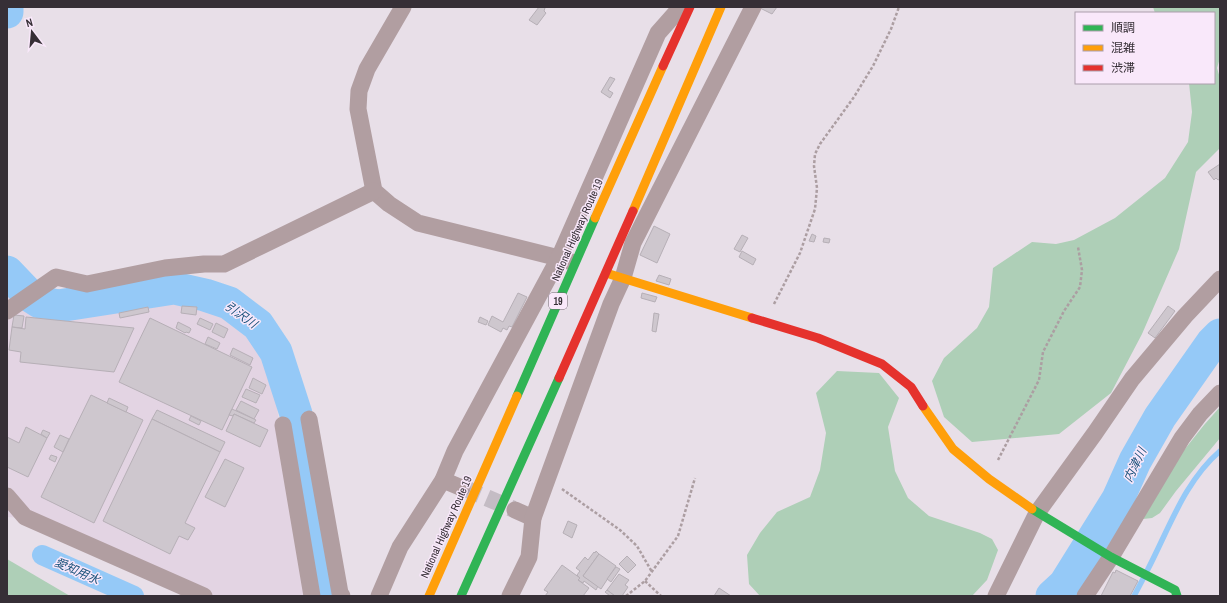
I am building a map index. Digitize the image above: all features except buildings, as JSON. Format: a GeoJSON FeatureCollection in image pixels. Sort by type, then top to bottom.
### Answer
{"type":"FeatureCollection","features":[{"type":"Feature","properties":{"kind":"main road","name":"National Highway Route 19"},"geometry":{"type":"LineString","coordinates":[[429,596],[575,263],[690,7]]}},
{"type":"Feature","properties":{"kind":"main road"},"geometry":{"type":"LineString","coordinates":[[461,596],[606,273],[721,7]]}},
{"type":"Feature","properties":{"kind":"main road"},"geometry":{"type":"LineString","coordinates":[[606,273],[818,338],[882,364],[911,387],[935,424],[954,449],[989,478],[1037,513],[1111,557],[1176,590],[1177,596]]}},
{"type":"Feature","properties":{"kind":"street"},"geometry":{"type":"LineString","coordinates":[[403,7],[367,69],[359,91],[358,109],[374,191],[389,204],[418,223],[575,263]]}},
{"type":"Feature","properties":{"kind":"street"},"geometry":{"type":"LineString","coordinates":[[379,596],[400,547],[443,480],[455,451],[559,258],[658,33],[681,7]]}},
{"type":"Feature","properties":{"kind":"street"},"geometry":{"type":"LineString","coordinates":[[510,596],[529,557],[533,518],[611,304],[623,278],[633,243],[753,7]]}},
{"type":"Feature","properties":{"kind":"street"},"geometry":{"type":"LineString","coordinates":[[12,307],[56,277],[87,284],[165,268],[204,264],[224,264],[374,191]]}},
{"type":"Feature","properties":{"kind":"street"},"geometry":{"type":"LineString","coordinates":[[996,596],[1037,513],[1132,379],[1185,316],[1220,279]]}},
{"type":"Feature","properties":{"kind":"street"},"geometry":{"type":"LineString","coordinates":[[1085,596],[1111,557],[1182,438],[1200,414],[1220,393]]}},
{"type":"Feature","properties":{"kind":"street"},"geometry":{"type":"LineString","coordinates":[[309,419],[342,596]]}},
{"type":"Feature","properties":{"kind":"street"},"geometry":{"type":"LineString","coordinates":[[283,425],[312,596]]}},
{"type":"Feature","properties":{"kind":"street"},"geometry":{"type":"LineString","coordinates":[[443,480],[462,488]]}},
{"type":"Feature","properties":{"kind":"street"},"geometry":{"type":"LineString","coordinates":[[7,496],[25,517],[204,596]]}},
{"type":"Feature","properties":{"kind":"street"},"geometry":{"type":"LineString","coordinates":[[515,510],[533,518]]}},
{"type":"Feature","properties":{"kind":"path"},"geometry":{"type":"LineString","coordinates":[[765,322],[800,253],[814,209],[817,188],[814,166],[815,154],[820,144],[854,97],[873,66],[900,7]]}},
{"type":"Feature","properties":{"kind":"path"},"geometry":{"type":"LineString","coordinates":[[989,478],[1039,380],[1043,352],[1064,311],[1080,287],[1082,270],[1078,247]]}},
{"type":"Feature","properties":{"kind":"path"},"geometry":{"type":"LineString","coordinates":[[549,475],[561,488],[626,535],[637,546],[652,572]]}},
{"type":"Feature","properties":{"kind":"path"},"geometry":{"type":"LineString","coordinates":[[626,596],[645,581],[678,536],[695,478]]}},
{"type":"Feature","properties":{"kind":"path"},"geometry":{"type":"LineString","coordinates":[[645,581],[661,596]]}},
{"type":"Feature","properties":{"kind":"shaded area"},"geometry":{"type":"Polygon","coordinates":[[[7,281],[17,295],[33,303],[53,310],[103,309],[143,299],[164,297],[192,299],[229,316],[251,334],[263,347],[274,378],[279,424],[310,596],[211,596],[38,519],[7,517],[7,281]]]}},
{"type":"Feature","properties":{"kind":"green space"},"geometry":{"type":"Polygon","coordinates":[[[1153,7],[1220,7],[1220,58],[1217,68],[1220,78],[1220,148],[1196,172],[1179,249],[1142,334],[1111,393],[1059,434],[972,442],[944,417],[932,381],[944,358],[977,328],[989,307],[993,268],[1032,242],[1056,244],[1074,240],[1115,218],[1165,178],[1188,142],[1192,112],[1189,84],[1215,84],[1215,12],[1155,12],[1153,7]]]}},
{"type":"Feature","properties":{"kind":"green space"},"geometry":{"type":"Polygon","coordinates":[[[837,371],[879,373],[899,398],[888,427],[895,471],[908,498],[929,516],[980,533],[992,539],[998,550],[987,580],[972,596],[760,596],[749,584],[747,555],[760,533],[777,512],[810,497],[820,470],[826,433],[816,393],[837,371]]]}},
{"type":"Feature","properties":{"kind":"green space"},"geometry":{"type":"Polygon","coordinates":[[[1220,407],[1220,438],[1176,491],[1160,513],[1152,518],[1143,519],[1181,454],[1220,407]]]}},
{"type":"Feature","properties":{"kind":"green space"},"geometry":{"type":"Polygon","coordinates":[[[7,559],[70,596],[7,596],[7,559]]]}},
{"type":"Feature","properties":{"kind":"waterway","name":"引沢川"},"geometry":{"type":"LineString","coordinates":[[7,7],[7,12]]}},
{"type":"Feature","properties":{"kind":"waterway","name":"引沢川"},"geometry":{"type":"LineString","coordinates":[[7,272],[29,295],[40,302],[58,306],[174,288],[205,295],[229,303],[258,325],[276,352],[296,414],[327,596]]}},
{"type":"Feature","properties":{"kind":"waterway","name":"内津川"},"geometry":{"type":"LineString","coordinates":[[1052,596],[1065,584],[1118,499],[1135,461],[1160,417],[1212,343],[1220,335]]}},
{"type":"Feature","properties":{"kind":"waterway"},"geometry":{"type":"LineString","coordinates":[[1147,571],[1178,507],[1196,477],[1207,463],[1220,451]]}},
{"type":"Feature","properties":{"kind":"waterway","name":"愛知用水"},"geometry":{"type":"LineString","coordinates":[[42,555],[134,596]]}},
{"type":"Feature","properties":{"kind":"waterway"},"geometry":{"type":"LineString","coordinates":[[1134,596],[1143,579]]}},
{"type":"Feature","properties":{"kind":"tunnel"},"geometry":{"type":"LineString","coordinates":[[464,488],[513,509]]}},
{"type":"Feature","properties":{"kind":"traffic: fast"},"geometry":{"type":"LineString","coordinates":[[517,396],[595,218]]}},
{"type":"Feature","properties":{"kind":"traffic: fast"},"geometry":{"type":"LineString","coordinates":[[461,596],[559,378]]}},
{"type":"Feature","properties":{"kind":"traffic: fast"},"geometry":{"type":"LineString","coordinates":[[1032,509],[1111,557],[1175,590],[1177,596]]}},
{"type":"Feature","properties":{"kind":"traffic: slow"},"geometry":{"type":"LineString","coordinates":[[633,211],[721,7]]}},
{"type":"Feature","properties":{"kind":"traffic: slow"},"geometry":{"type":"LineString","coordinates":[[595,218],[663,66]]}},
{"type":"Feature","properties":{"kind":"traffic: slow"},"geometry":{"type":"LineString","coordinates":[[606,273],[752,318]]}},
{"type":"Feature","properties":{"kind":"traffic: slow"},"geometry":{"type":"LineString","coordinates":[[429,596],[517,396]]}},
{"type":"Feature","properties":{"kind":"traffic: slow"},"geometry":{"type":"LineString","coordinates":[[923,406],[953,449],[989,479],[1032,509]]}},
{"type":"Feature","properties":{"kind":"traffic: jam"},"geometry":{"type":"LineString","coordinates":[[663,66],[690,7]]}},
{"type":"Feature","properties":{"kind":"traffic: jam"},"geometry":{"type":"LineString","coordinates":[[559,378],[633,211]]}},
{"type":"Feature","properties":{"kind":"traffic: jam"},"geometry":{"type":"LineString","coordinates":[[752,318],[818,338],[882,364],[911,387],[923,406]]}}]}
